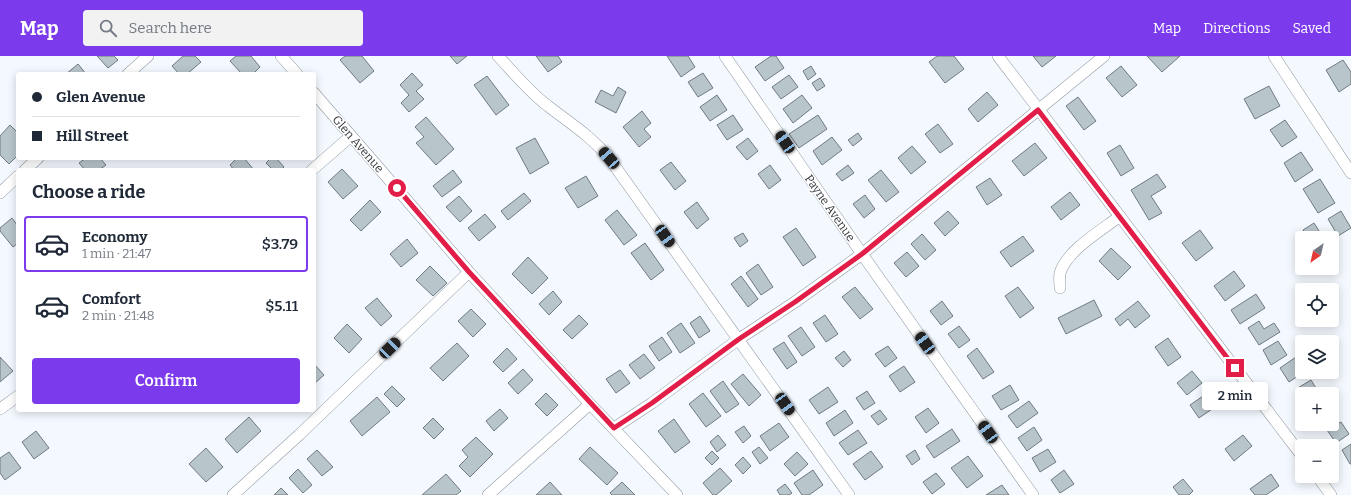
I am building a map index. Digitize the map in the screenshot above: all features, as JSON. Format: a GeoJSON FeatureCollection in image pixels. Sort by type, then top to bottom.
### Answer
{"type":"FeatureCollection","features":[{"type":"Feature","properties":{"kind":"street"},"geometry":{"type":"LineString","coordinates":[[130,72],[148,56]]}},
{"type":"Feature","properties":{"kind":"street"},"geometry":{"type":"LineString","coordinates":[[281,56],[295,72]]}},
{"type":"Feature","properties":{"kind":"street"},"geometry":{"type":"LineString","coordinates":[[498,56],[528,89],[548,106],[583,131],[609,158],[849,495]]}},
{"type":"Feature","properties":{"kind":"street","name":"Payne Avenue"},"geometry":{"type":"LineString","coordinates":[[725,56],[862,254],[1033,495]]}},
{"type":"Feature","properties":{"kind":"street"},"geometry":{"type":"LineString","coordinates":[[998,56],[1295,447]]}},
{"type":"Feature","properties":{"kind":"street"},"geometry":{"type":"LineString","coordinates":[[614,428],[652,403],[739,339],[795,302],[862,254],[1104,56]]}},
{"type":"Feature","properties":{"kind":"street"},"geometry":{"type":"LineString","coordinates":[[1274,56],[1351,173]]}},
{"type":"Feature","properties":{"kind":"street","name":"Glen Avenue"},"geometry":{"type":"LineString","coordinates":[[316,95],[469,272],[590,404],[677,495]]}},
{"type":"Feature","properties":{"kind":"street"},"geometry":{"type":"LineString","coordinates":[[314,168],[351,136]]}},
{"type":"Feature","properties":{"kind":"street"},"geometry":{"type":"LineString","coordinates":[[27,168],[36,160]]}},
{"type":"Feature","properties":{"kind":"street"},"geometry":{"type":"LineString","coordinates":[[0,193],[16,178]]}},
{"type":"Feature","properties":{"kind":"street"},"geometry":{"type":"LineString","coordinates":[[1060,288],[1060,274],[1065,262],[1076,250],[1120,216]]}},
{"type":"Feature","properties":{"kind":"street"},"geometry":{"type":"LineString","coordinates":[[234,495],[299,435],[469,272]]}},
{"type":"Feature","properties":{"kind":"street"},"geometry":{"type":"LineString","coordinates":[[0,409],[16,397]]}},
{"type":"Feature","properties":{"kind":"street"},"geometry":{"type":"LineString","coordinates":[[488,495],[590,404]]}},
{"type":"Feature","properties":{"kind":"street"},"geometry":{"type":"LineString","coordinates":[[1322,483],[1331,495]]}},
{"type":"Feature","properties":{"kind":"building"},"geometry":{"type":"Polygon","coordinates":[[[97,56],[114,56],[118,60],[108,68],[97,56]]]}},
{"type":"Feature","properties":{"kind":"building"},"geometry":{"type":"Polygon","coordinates":[[[183,56],[195,56],[201,62],[189,72],[177,72],[172,66],[183,56]]]}},
{"type":"Feature","properties":{"kind":"building"},"geometry":{"type":"Polygon","coordinates":[[[236,56],[251,56],[260,67],[255,72],[240,72],[230,61],[236,56]]]}},
{"type":"Feature","properties":{"kind":"building"},"geometry":{"type":"Polygon","coordinates":[[[345,56],[362,56],[374,71],[360,83],[340,60],[345,56]]]}},
{"type":"Feature","properties":{"kind":"building"},"geometry":{"type":"Polygon","coordinates":[[[450,56],[467,56],[457,64],[450,56]]]}},
{"type":"Feature","properties":{"kind":"building"},"geometry":{"type":"Polygon","coordinates":[[[536,56],[558,56],[562,62],[548,72],[536,56]]]}},
{"type":"Feature","properties":{"kind":"building"},"geometry":{"type":"Polygon","coordinates":[[[667,56],[688,56],[695,67],[681,77],[667,56]]]}},
{"type":"Feature","properties":{"kind":"building"},"geometry":{"type":"Polygon","coordinates":[[[771,56],[776,56],[784,68],[765,81],[755,67],[771,56]]]}},
{"type":"Feature","properties":{"kind":"building"},"geometry":{"type":"Polygon","coordinates":[[[937,56],[954,56],[964,69],[945,83],[929,62],[937,56]]]}},
{"type":"Feature","properties":{"kind":"building"},"geometry":{"type":"Polygon","coordinates":[[[1033,56],[1056,56],[1042,67],[1033,56]]]}},
{"type":"Feature","properties":{"kind":"building"},"geometry":{"type":"Polygon","coordinates":[[[1147,56],[1180,56],[1162,72],[1147,56]]]}},
{"type":"Feature","properties":{"kind":"building"},"geometry":{"type":"Polygon","coordinates":[[[1343,60],[1351,72],[1351,84],[1339,92],[1326,70],[1343,60]]]}},
{"type":"Feature","properties":{"kind":"building"},"geometry":{"type":"Polygon","coordinates":[[[78,64],[84,72],[68,72],[78,64]]]}},
{"type":"Feature","properties":{"kind":"building"},"geometry":{"type":"Polygon","coordinates":[[[811,66],[816,74],[808,80],[803,71],[811,66]]]}},
{"type":"Feature","properties":{"kind":"building"},"geometry":{"type":"Polygon","coordinates":[[[1121,66],[1137,85],[1122,97],[1106,78],[1121,66]]]}},
{"type":"Feature","properties":{"kind":"building"},"geometry":{"type":"Polygon","coordinates":[[[412,73],[423,85],[416,91],[424,99],[409,112],[401,103],[409,95],[400,85],[412,73]]]}},
{"type":"Feature","properties":{"kind":"building"},"geometry":{"type":"Polygon","coordinates":[[[703,73],[713,88],[698,97],[688,82],[703,73]]]}},
{"type":"Feature","properties":{"kind":"building"},"geometry":{"type":"Polygon","coordinates":[[[789,75],[798,87],[781,99],[772,87],[789,75]]]}},
{"type":"Feature","properties":{"kind":"building"},"geometry":{"type":"Polygon","coordinates":[[[487,76],[509,105],[496,115],[474,85],[487,76]]]}},
{"type":"Feature","properties":{"kind":"building"},"geometry":{"type":"Polygon","coordinates":[[[820,78],[825,86],[817,91],[812,83],[820,78]]]}},
{"type":"Feature","properties":{"kind":"building"},"geometry":{"type":"Polygon","coordinates":[[[1269,86],[1280,106],[1255,119],[1244,99],[1269,86]]]}},
{"type":"Feature","properties":{"kind":"building"},"geometry":{"type":"Polygon","coordinates":[[[618,87],[626,92],[616,113],[595,102],[601,90],[613,96],[618,87]]]}},
{"type":"Feature","properties":{"kind":"building"},"geometry":{"type":"Polygon","coordinates":[[[987,92],[998,105],[978,122],[968,109],[987,92]]]}},
{"type":"Feature","properties":{"kind":"building"},"geometry":{"type":"Polygon","coordinates":[[[717,95],[727,110],[710,121],[700,107],[717,95]]]}},
{"type":"Feature","properties":{"kind":"building"},"geometry":{"type":"Polygon","coordinates":[[[802,95],[812,108],[793,123],[783,109],[802,95]]]}},
{"type":"Feature","properties":{"kind":"building"},"geometry":{"type":"Polygon","coordinates":[[[1078,97],[1096,121],[1084,130],[1066,106],[1078,97]]]}},
{"type":"Feature","properties":{"kind":"building"},"geometry":{"type":"Polygon","coordinates":[[[642,111],[651,123],[644,129],[651,137],[639,147],[623,127],[642,111]]]}},
{"type":"Feature","properties":{"kind":"building"},"geometry":{"type":"Polygon","coordinates":[[[733,115],[743,130],[727,140],[717,125],[733,115]]]}},
{"type":"Feature","properties":{"kind":"building"},"geometry":{"type":"Polygon","coordinates":[[[818,115],[827,129],[799,148],[789,134],[818,115]]]}},
{"type":"Feature","properties":{"kind":"building"},"geometry":{"type":"Polygon","coordinates":[[[426,117],[454,149],[436,165],[416,143],[424,137],[415,127],[426,117]]]}},
{"type":"Feature","properties":{"kind":"building"},"geometry":{"type":"Polygon","coordinates":[[[1285,120],[1297,137],[1282,147],[1270,130],[1285,120]]]}},
{"type":"Feature","properties":{"kind":"building"},"geometry":{"type":"Polygon","coordinates":[[[938,124],[953,144],[940,153],[925,134],[938,124]]]}},
{"type":"Feature","properties":{"kind":"building"},"geometry":{"type":"Polygon","coordinates":[[[10,125],[16,131],[16,157],[9,164],[0,155],[0,136],[10,125]]]}},
{"type":"Feature","properties":{"kind":"building"},"geometry":{"type":"Polygon","coordinates":[[[858,133],[862,139],[853,146],[848,140],[858,133]]]}},
{"type":"Feature","properties":{"kind":"building"},"geometry":{"type":"Polygon","coordinates":[[[832,137],[842,150],[822,165],[813,151],[832,137]]]}},
{"type":"Feature","properties":{"kind":"building"},"geometry":{"type":"Polygon","coordinates":[[[535,138],[549,163],[530,174],[516,148],[535,138]]]}},
{"type":"Feature","properties":{"kind":"building"},"geometry":{"type":"Polygon","coordinates":[[[748,138],[758,151],[747,160],[736,147],[748,138]]]}},
{"type":"Feature","properties":{"kind":"building"},"geometry":{"type":"Polygon","coordinates":[[[1035,143],[1047,158],[1024,176],[1012,161],[1035,143]]]}},
{"type":"Feature","properties":{"kind":"building"},"geometry":{"type":"Polygon","coordinates":[[[1120,145],[1134,168],[1121,176],[1107,153],[1120,145]]]}},
{"type":"Feature","properties":{"kind":"building"},"geometry":{"type":"Polygon","coordinates":[[[912,146],[926,162],[911,174],[898,158],[912,146]]]}},
{"type":"Feature","properties":{"kind":"building"},"geometry":{"type":"Polygon","coordinates":[[[1301,152],[1313,170],[1295,182],[1284,163],[1301,152]]]}},
{"type":"Feature","properties":{"kind":"building"},"geometry":{"type":"Polygon","coordinates":[[[83,160],[102,160],[106,165],[102,168],[83,168],[79,163],[83,160]]]}},
{"type":"Feature","properties":{"kind":"building"},"geometry":{"type":"Polygon","coordinates":[[[235,160],[246,160],[252,168],[232,168],[230,165],[235,160]]]}},
{"type":"Feature","properties":{"kind":"building"},"geometry":{"type":"Polygon","coordinates":[[[269,160],[278,160],[284,167],[271,168],[266,163],[269,160]]]}},
{"type":"Feature","properties":{"kind":"building"},"geometry":{"type":"Polygon","coordinates":[[[671,162],[686,181],[675,190],[660,170],[671,162]]]}},
{"type":"Feature","properties":{"kind":"building"},"geometry":{"type":"Polygon","coordinates":[[[770,165],[781,180],[769,189],[758,174],[770,165]]]}},
{"type":"Feature","properties":{"kind":"building"},"geometry":{"type":"Polygon","coordinates":[[[848,165],[854,173],[842,181],[836,174],[848,165]]]}},
{"type":"Feature","properties":{"kind":"building"},"geometry":{"type":"Polygon","coordinates":[[[342,169],[358,186],[343,199],[328,182],[342,169]]]}},
{"type":"Feature","properties":{"kind":"building"},"geometry":{"type":"Polygon","coordinates":[[[453,170],[462,182],[442,197],[433,186],[453,170]]]}},
{"type":"Feature","properties":{"kind":"building"},"geometry":{"type":"Polygon","coordinates":[[[881,170],[899,192],[886,202],[868,180],[881,170]]]}},
{"type":"Feature","properties":{"kind":"building"},"geometry":{"type":"Polygon","coordinates":[[[1157,174],[1166,187],[1151,196],[1162,213],[1149,220],[1131,190],[1157,174]]]}},
{"type":"Feature","properties":{"kind":"building"},"geometry":{"type":"Polygon","coordinates":[[[586,176],[598,196],[578,208],[565,188],[586,176]]]}},
{"type":"Feature","properties":{"kind":"building"},"geometry":{"type":"Polygon","coordinates":[[[990,178],[1002,195],[987,205],[976,187],[990,178]]]}},
{"type":"Feature","properties":{"kind":"building"},"geometry":{"type":"Polygon","coordinates":[[[1320,179],[1335,203],[1318,213],[1303,189],[1320,179]]]}},
{"type":"Feature","properties":{"kind":"building"},"geometry":{"type":"Polygon","coordinates":[[[1070,192],[1080,205],[1061,220],[1051,207],[1070,192]]]}},
{"type":"Feature","properties":{"kind":"building"},"geometry":{"type":"Polygon","coordinates":[[[524,193],[531,201],[508,220],[501,211],[524,193]]]}},
{"type":"Feature","properties":{"kind":"building"},"geometry":{"type":"Polygon","coordinates":[[[865,195],[875,209],[864,218],[853,204],[865,195]]]}},
{"type":"Feature","properties":{"kind":"building"},"geometry":{"type":"Polygon","coordinates":[[[459,196],[472,211],[460,222],[446,207],[459,196]]]}},
{"type":"Feature","properties":{"kind":"building"},"geometry":{"type":"Polygon","coordinates":[[[370,200],[381,212],[361,231],[350,220],[370,200]]]}},
{"type":"Feature","properties":{"kind":"building"},"geometry":{"type":"Polygon","coordinates":[[[697,202],[709,219],[697,229],[684,212],[697,202]]]}},
{"type":"Feature","properties":{"kind":"building"},"geometry":{"type":"Polygon","coordinates":[[[617,210],[637,235],[624,245],[605,220],[617,210]]]}},
{"type":"Feature","properties":{"kind":"building"},"geometry":{"type":"Polygon","coordinates":[[[948,211],[959,223],[945,236],[934,223],[948,211]]]}},
{"type":"Feature","properties":{"kind":"building"},"geometry":{"type":"Polygon","coordinates":[[[1341,211],[1351,228],[1339,235],[1339,231],[1335,231],[1328,219],[1341,211]]]}},
{"type":"Feature","properties":{"kind":"building"},"geometry":{"type":"Polygon","coordinates":[[[485,214],[496,227],[479,241],[468,228],[485,214]]]}},
{"type":"Feature","properties":{"kind":"building"},"geometry":{"type":"Polygon","coordinates":[[[12,218],[16,223],[16,245],[13,247],[0,231],[0,228],[12,218]]]}},
{"type":"Feature","properties":{"kind":"building"},"geometry":{"type":"Polygon","coordinates":[[[1314,223],[1319,231],[1304,231],[1314,223]]]}},
{"type":"Feature","properties":{"kind":"building"},"geometry":{"type":"Polygon","coordinates":[[[796,228],[816,257],[803,266],[783,237],[796,228]]]}},
{"type":"Feature","properties":{"kind":"building"},"geometry":{"type":"Polygon","coordinates":[[[1200,230],[1213,248],[1196,261],[1182,243],[1200,230]]]}},
{"type":"Feature","properties":{"kind":"building"},"geometry":{"type":"Polygon","coordinates":[[[743,233],[748,241],[740,247],[734,238],[743,233]]]}},
{"type":"Feature","properties":{"kind":"building"},"geometry":{"type":"Polygon","coordinates":[[[922,234],[936,250],[925,260],[911,244],[922,234]]]}},
{"type":"Feature","properties":{"kind":"building"},"geometry":{"type":"Polygon","coordinates":[[[1023,236],[1034,251],[1011,267],[1000,252],[1023,236]]]}},
{"type":"Feature","properties":{"kind":"building"},"geometry":{"type":"Polygon","coordinates":[[[407,239],[418,253],[401,267],[390,254],[407,239]]]}},
{"type":"Feature","properties":{"kind":"building"},"geometry":{"type":"Polygon","coordinates":[[[645,243],[664,270],[651,280],[631,253],[645,243]]]}},
{"type":"Feature","properties":{"kind":"building"},"geometry":{"type":"Polygon","coordinates":[[[1111,248],[1131,267],[1118,280],[1099,261],[1111,248]]]}},
{"type":"Feature","properties":{"kind":"building"},"geometry":{"type":"Polygon","coordinates":[[[907,252],[919,266],[906,277],[894,263],[907,252]]]}},
{"type":"Feature","properties":{"kind":"building"},"geometry":{"type":"Polygon","coordinates":[[[528,257],[548,278],[532,294],[512,274],[528,257]]]}},
{"type":"Feature","properties":{"kind":"building"},"geometry":{"type":"Polygon","coordinates":[[[758,264],[773,287],[761,295],[746,273],[758,264]]]}},
{"type":"Feature","properties":{"kind":"building"},"geometry":{"type":"Polygon","coordinates":[[[430,266],[447,283],[433,296],[416,280],[430,266]]]}},
{"type":"Feature","properties":{"kind":"building"},"geometry":{"type":"Polygon","coordinates":[[[1234,271],[1245,286],[1225,301],[1214,286],[1234,271]]]}},
{"type":"Feature","properties":{"kind":"building"},"geometry":{"type":"Polygon","coordinates":[[[741,276],[758,299],[748,307],[731,284],[741,276]]]}},
{"type":"Feature","properties":{"kind":"building"},"geometry":{"type":"Polygon","coordinates":[[[855,287],[873,309],[860,319],[842,297],[855,287]]]}},
{"type":"Feature","properties":{"kind":"building"},"geometry":{"type":"Polygon","coordinates":[[[1018,287],[1034,308],[1020,318],[1005,296],[1018,287]]]}},
{"type":"Feature","properties":{"kind":"building"},"geometry":{"type":"Polygon","coordinates":[[[553,291],[562,302],[549,315],[539,304],[553,291]]]}},
{"type":"Feature","properties":{"kind":"building"},"geometry":{"type":"Polygon","coordinates":[[[1256,294],[1265,308],[1240,324],[1231,310],[1256,294]]]}},
{"type":"Feature","properties":{"kind":"building"},"geometry":{"type":"Polygon","coordinates":[[[377,298],[392,316],[381,326],[365,308],[377,298]]]}},
{"type":"Feature","properties":{"kind":"building"},"geometry":{"type":"Polygon","coordinates":[[[1094,300],[1102,316],[1066,334],[1058,318],[1094,300]]]}},
{"type":"Feature","properties":{"kind":"building"},"geometry":{"type":"Polygon","coordinates":[[[942,301],[953,316],[941,325],[930,311],[942,301]]]}},
{"type":"Feature","properties":{"kind":"building"},"geometry":{"type":"Polygon","coordinates":[[[1138,301],[1150,316],[1135,328],[1128,319],[1120,326],[1115,319],[1138,301]]]}},
{"type":"Feature","properties":{"kind":"building"},"geometry":{"type":"Polygon","coordinates":[[[471,309],[486,324],[473,337],[458,321],[471,309]]]}},
{"type":"Feature","properties":{"kind":"building"},"geometry":{"type":"Polygon","coordinates":[[[579,315],[588,324],[572,339],[563,330],[579,315]]]}},
{"type":"Feature","properties":{"kind":"building"},"geometry":{"type":"Polygon","coordinates":[[[825,315],[838,334],[826,342],[813,323],[825,315]]]}},
{"type":"Feature","properties":{"kind":"building"},"geometry":{"type":"Polygon","coordinates":[[[700,316],[710,331],[699,338],[690,323],[700,316]]]}},
{"type":"Feature","properties":{"kind":"building"},"geometry":{"type":"Polygon","coordinates":[[[1259,321],[1264,329],[1274,323],[1280,332],[1259,345],[1248,328],[1259,321]]]}},
{"type":"Feature","properties":{"kind":"building"},"geometry":{"type":"Polygon","coordinates":[[[681,323],[695,343],[680,353],[667,333],[681,323]]]}},
{"type":"Feature","properties":{"kind":"building"},"geometry":{"type":"Polygon","coordinates":[[[347,324],[362,339],[349,353],[334,338],[347,324]]]}},
{"type":"Feature","properties":{"kind":"building"},"geometry":{"type":"Polygon","coordinates":[[[959,326],[970,340],[959,348],[948,334],[959,326]]]}},
{"type":"Feature","properties":{"kind":"building"},"geometry":{"type":"Polygon","coordinates":[[[801,327],[815,347],[802,356],[788,336],[801,327]]]}},
{"type":"Feature","properties":{"kind":"building"},"geometry":{"type":"Polygon","coordinates":[[[662,337],[672,352],[659,361],[649,346],[662,337]]]}},
{"type":"Feature","properties":{"kind":"building"},"geometry":{"type":"Polygon","coordinates":[[[1168,338],[1181,357],[1168,366],[1155,347],[1168,338]]]}},
{"type":"Feature","properties":{"kind":"building"},"geometry":{"type":"Polygon","coordinates":[[[1278,341],[1287,355],[1271,365],[1263,350],[1278,341]]]}},
{"type":"Feature","properties":{"kind":"building"},"geometry":{"type":"Polygon","coordinates":[[[784,342],[797,362],[787,369],[773,349],[784,342]]]}},
{"type":"Feature","properties":{"kind":"building"},"geometry":{"type":"Polygon","coordinates":[[[457,343],[469,356],[443,381],[430,368],[457,343]]]}},
{"type":"Feature","properties":{"kind":"building"},"geometry":{"type":"Polygon","coordinates":[[[888,346],[897,358],[885,367],[875,354],[888,346]]]}},
{"type":"Feature","properties":{"kind":"building"},"geometry":{"type":"Polygon","coordinates":[[[507,348],[517,359],[503,372],[493,362],[507,348]]]}},
{"type":"Feature","properties":{"kind":"building"},"geometry":{"type":"Polygon","coordinates":[[[977,348],[994,372],[983,379],[967,356],[977,348]]]}},
{"type":"Feature","properties":{"kind":"building"},"geometry":{"type":"Polygon","coordinates":[[[844,351],[851,360],[843,367],[835,358],[844,351]]]}},
{"type":"Feature","properties":{"kind":"building"},"geometry":{"type":"Polygon","coordinates":[[[644,354],[655,368],[640,379],[629,365],[644,354]]]}},
{"type":"Feature","properties":{"kind":"building"},"geometry":{"type":"Polygon","coordinates":[[[0,357],[13,371],[0,382],[0,357]]]}},
{"type":"Feature","properties":{"kind":"building"},"geometry":{"type":"Polygon","coordinates":[[[1295,358],[1295,378],[1289,382],[1280,368],[1295,358]]]}},
{"type":"Feature","properties":{"kind":"building"},"geometry":{"type":"Polygon","coordinates":[[[316,366],[324,375],[316,382],[316,366]]]}},
{"type":"Feature","properties":{"kind":"building"},"geometry":{"type":"Polygon","coordinates":[[[904,366],[915,382],[900,392],[889,376],[904,366]]]}},
{"type":"Feature","properties":{"kind":"building"},"geometry":{"type":"Polygon","coordinates":[[[523,369],[533,380],[518,394],[508,383],[523,369]]]}},
{"type":"Feature","properties":{"kind":"building"},"geometry":{"type":"Polygon","coordinates":[[[620,370],[630,383],[616,393],[606,379],[620,370]]]}},
{"type":"Feature","properties":{"kind":"building"},"geometry":{"type":"Polygon","coordinates":[[[1192,371],[1202,383],[1187,395],[1177,383],[1192,371]]]}},
{"type":"Feature","properties":{"kind":"building"},"geometry":{"type":"Polygon","coordinates":[[[743,374],[761,395],[749,406],[731,384],[743,374]]]}},
{"type":"Feature","properties":{"kind":"building"},"geometry":{"type":"Polygon","coordinates":[[[1311,380],[1315,387],[1299,387],[1311,380]]]}},
{"type":"Feature","properties":{"kind":"building"},"geometry":{"type":"Polygon","coordinates":[[[723,381],[739,404],[726,413],[710,391],[723,381]]]}},
{"type":"Feature","properties":{"kind":"building"},"geometry":{"type":"Polygon","coordinates":[[[1010,385],[1019,400],[1001,410],[992,396],[1010,385]]]}},
{"type":"Feature","properties":{"kind":"building"},"geometry":{"type":"Polygon","coordinates":[[[392,386],[405,399],[397,407],[384,394],[392,386]]]}},
{"type":"Feature","properties":{"kind":"building"},"geometry":{"type":"Polygon","coordinates":[[[828,387],[838,402],[819,414],[809,400],[828,387]]]}},
{"type":"Feature","properties":{"kind":"building"},"geometry":{"type":"Polygon","coordinates":[[[867,391],[875,403],[864,410],[856,398],[867,391]]]}},
{"type":"Feature","properties":{"kind":"building"},"geometry":{"type":"Polygon","coordinates":[[[546,393],[558,405],[547,416],[535,404],[546,393]]]}},
{"type":"Feature","properties":{"kind":"building"},"geometry":{"type":"Polygon","coordinates":[[[703,393],[721,416],[706,427],[689,404],[703,393]]]}},
{"type":"Feature","properties":{"kind":"building"},"geometry":{"type":"Polygon","coordinates":[[[1206,394],[1215,407],[1199,418],[1190,405],[1206,394]]]}},
{"type":"Feature","properties":{"kind":"building"},"geometry":{"type":"Polygon","coordinates":[[[377,397],[390,412],[362,436],[350,421],[377,397]]]}},
{"type":"Feature","properties":{"kind":"building"},"geometry":{"type":"Polygon","coordinates":[[[1029,401],[1038,413],[1017,428],[1008,416],[1029,401]]]}},
{"type":"Feature","properties":{"kind":"building"},"geometry":{"type":"Polygon","coordinates":[[[928,408],[939,423],[926,433],[915,417],[928,408]]]}},
{"type":"Feature","properties":{"kind":"building"},"geometry":{"type":"Polygon","coordinates":[[[500,409],[508,418],[494,431],[486,421],[500,409]]]}},
{"type":"Feature","properties":{"kind":"building"},"geometry":{"type":"Polygon","coordinates":[[[845,410],[853,423],[834,436],[826,423],[845,410]]]}},
{"type":"Feature","properties":{"kind":"building"},"geometry":{"type":"Polygon","coordinates":[[[880,410],[887,419],[878,425],[871,416],[880,410]]]}},
{"type":"Feature","properties":{"kind":"building"},"geometry":{"type":"Polygon","coordinates":[[[249,417],[261,431],[237,453],[225,439],[249,417]]]}},
{"type":"Feature","properties":{"kind":"building"},"geometry":{"type":"Polygon","coordinates":[[[433,418],[444,429],[434,439],[423,428],[433,418]]]}},
{"type":"Feature","properties":{"kind":"building"},"geometry":{"type":"Polygon","coordinates":[[[674,419],[690,442],[675,453],[658,431],[674,419]]]}},
{"type":"Feature","properties":{"kind":"building"},"geometry":{"type":"Polygon","coordinates":[[[1341,422],[1349,434],[1339,441],[1339,439],[1333,439],[1328,431],[1339,431],[1339,423],[1341,422]]]}},
{"type":"Feature","properties":{"kind":"building"},"geometry":{"type":"Polygon","coordinates":[[[779,423],[789,437],[770,451],[760,436],[779,423]]]}},
{"type":"Feature","properties":{"kind":"building"},"geometry":{"type":"Polygon","coordinates":[[[744,426],[751,436],[743,443],[735,432],[744,426]]]}},
{"type":"Feature","properties":{"kind":"building"},"geometry":{"type":"Polygon","coordinates":[[[1034,427],[1042,440],[1027,451],[1018,438],[1034,427]]]}},
{"type":"Feature","properties":{"kind":"building"},"geometry":{"type":"Polygon","coordinates":[[[952,429],[960,441],[934,458],[926,446],[952,429]]]}},
{"type":"Feature","properties":{"kind":"building"},"geometry":{"type":"Polygon","coordinates":[[[858,430],[867,443],[848,455],[839,443],[858,430]]]}},
{"type":"Feature","properties":{"kind":"building"},"geometry":{"type":"Polygon","coordinates":[[[36,431],[49,448],[34,459],[22,442],[36,431]]]}},
{"type":"Feature","properties":{"kind":"building"},"geometry":{"type":"Polygon","coordinates":[[[718,435],[726,445],[717,452],[710,442],[718,435]]]}},
{"type":"Feature","properties":{"kind":"building"},"geometry":{"type":"Polygon","coordinates":[[[1243,435],[1252,446],[1234,461],[1225,449],[1243,435]]]}},
{"type":"Feature","properties":{"kind":"building"},"geometry":{"type":"Polygon","coordinates":[[[476,437],[493,454],[470,477],[459,466],[468,457],[462,450],[476,437]]]}},
{"type":"Feature","properties":{"kind":"building"},"geometry":{"type":"Polygon","coordinates":[[[1351,444],[1351,464],[1350,464],[1342,450],[1351,444]]]}},
{"type":"Feature","properties":{"kind":"building"},"geometry":{"type":"Polygon","coordinates":[[[590,447],[618,473],[607,485],[579,459],[590,447]]]}},
{"type":"Feature","properties":{"kind":"building"},"geometry":{"type":"Polygon","coordinates":[[[759,447],[768,458],[760,464],[752,452],[759,447]]]}},
{"type":"Feature","properties":{"kind":"building"},"geometry":{"type":"Polygon","coordinates":[[[206,448],[223,467],[206,482],[189,464],[206,448]]]}},
{"type":"Feature","properties":{"kind":"building"},"geometry":{"type":"Polygon","coordinates":[[[1048,449],[1056,462],[1040,472],[1032,458],[1048,449]]]}},
{"type":"Feature","properties":{"kind":"building"},"geometry":{"type":"Polygon","coordinates":[[[317,450],[333,467],[322,476],[307,459],[317,450]]]}},
{"type":"Feature","properties":{"kind":"building"},"geometry":{"type":"Polygon","coordinates":[[[915,450],[920,459],[912,465],[906,456],[915,450]]]}},
{"type":"Feature","properties":{"kind":"building"},"geometry":{"type":"Polygon","coordinates":[[[712,451],[719,458],[712,465],[705,458],[712,451]]]}},
{"type":"Feature","properties":{"kind":"building"},"geometry":{"type":"Polygon","coordinates":[[[871,451],[883,467],[865,480],[853,464],[871,451]]]}},
{"type":"Feature","properties":{"kind":"building"},"geometry":{"type":"Polygon","coordinates":[[[9,452],[21,468],[5,480],[0,473],[0,458],[9,452]]]}},
{"type":"Feature","properties":{"kind":"building"},"geometry":{"type":"Polygon","coordinates":[[[797,452],[808,464],[795,476],[784,464],[797,452]]]}},
{"type":"Feature","properties":{"kind":"building"},"geometry":{"type":"Polygon","coordinates":[[[968,456],[983,476],[967,488],[951,468],[968,456]]]}},
{"type":"Feature","properties":{"kind":"building"},"geometry":{"type":"Polygon","coordinates":[[[743,457],[751,466],[743,474],[735,465],[743,457]]]}},
{"type":"Feature","properties":{"kind":"building"},"geometry":{"type":"Polygon","coordinates":[[[720,468],[732,481],[716,495],[713,495],[703,483],[720,468]]]}},
{"type":"Feature","properties":{"kind":"building"},"geometry":{"type":"Polygon","coordinates":[[[298,469],[312,485],[303,493],[289,478],[298,469]]]}},
{"type":"Feature","properties":{"kind":"building"},"geometry":{"type":"Polygon","coordinates":[[[813,470],[823,485],[809,495],[802,495],[794,483],[813,470]]]}},
{"type":"Feature","properties":{"kind":"building"},"geometry":{"type":"Polygon","coordinates":[[[1064,470],[1074,484],[1060,493],[1051,480],[1064,470]]]}},
{"type":"Feature","properties":{"kind":"building"},"geometry":{"type":"Polygon","coordinates":[[[936,473],[945,484],[932,494],[923,482],[936,473]]]}},
{"type":"Feature","properties":{"kind":"building"},"geometry":{"type":"Polygon","coordinates":[[[446,474],[461,491],[456,495],[422,495],[446,474]]]}},
{"type":"Feature","properties":{"kind":"building"},"geometry":{"type":"Polygon","coordinates":[[[1271,474],[1279,486],[1266,495],[1255,495],[1250,489],[1271,474]]]}},
{"type":"Feature","properties":{"kind":"building"},"geometry":{"type":"Polygon","coordinates":[[[1183,479],[1193,491],[1189,495],[1179,495],[1173,487],[1183,479]]]}},
{"type":"Feature","properties":{"kind":"building"},"geometry":{"type":"Polygon","coordinates":[[[550,482],[562,495],[536,495],[550,482]]]}},
{"type":"Feature","properties":{"kind":"building"},"geometry":{"type":"Polygon","coordinates":[[[622,482],[635,495],[612,495],[610,493],[622,482]]]}},
{"type":"Feature","properties":{"kind":"building"},"geometry":{"type":"Polygon","coordinates":[[[785,484],[792,493],[789,495],[780,495],[777,490],[785,484]]]}},
{"type":"Feature","properties":{"kind":"building"},"geometry":{"type":"Polygon","coordinates":[[[1002,485],[1009,495],[986,495],[1002,485]]]}},
{"type":"Feature","properties":{"kind":"building"},"geometry":{"type":"Polygon","coordinates":[[[281,488],[288,495],[274,495],[281,488]]]}},
{"type":"Feature","properties":{"kind":"route"},"geometry":{"type":"LineString","coordinates":[[397,188],[469,272],[590,404],[614,428],[652,403],[739,339],[795,302],[862,254],[1038,110],[1235,368]]}}]}
